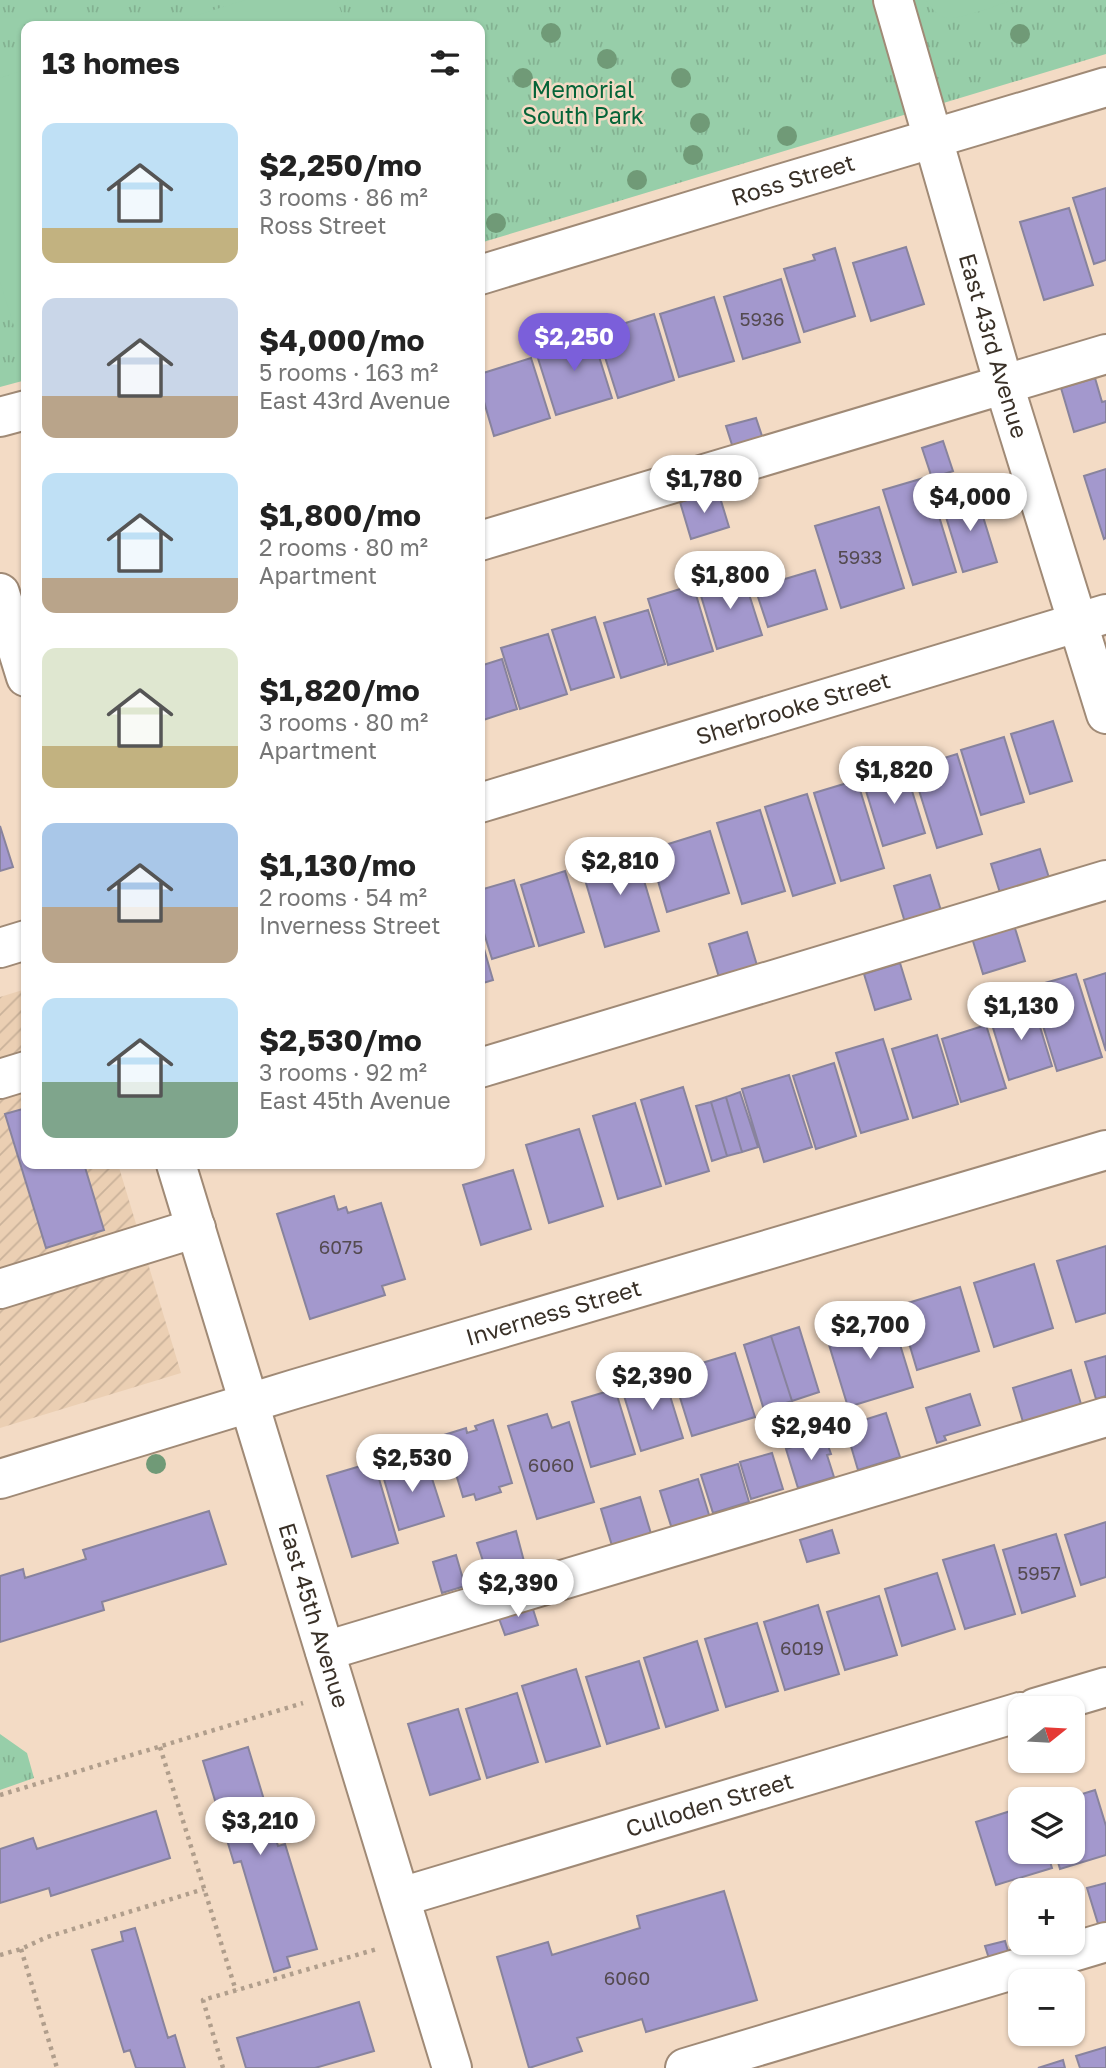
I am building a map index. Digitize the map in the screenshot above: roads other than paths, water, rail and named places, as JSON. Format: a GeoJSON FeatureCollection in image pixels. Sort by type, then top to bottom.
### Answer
{"type":"FeatureCollection","features":[{"type":"Feature","properties":{"kind":"street","name":"East 43rd Avenue"},"geometry":{"type":"LineString","coordinates":[[892,0],[1004,385],[1092,618],[1106,714]]}},
{"type":"Feature","properties":{"kind":"street","name":"Ross Street"},"geometry":{"type":"LineString","coordinates":[[485,273],[1106,87]]}},
{"type":"Feature","properties":{"kind":"street"},"geometry":{"type":"LineString","coordinates":[[485,540],[1106,354]]}},
{"type":"Feature","properties":{"kind":"street"},"geometry":{"type":"LineString","coordinates":[[0,417],[21,411]]}},
{"type":"Feature","properties":{"kind":"street"},"geometry":{"type":"LineString","coordinates":[[0,593],[21,663]]}},
{"type":"Feature","properties":{"kind":"street","name":"Sherbrooke Street"},"geometry":{"type":"LineString","coordinates":[[485,801],[1092,618]]}},
{"type":"Feature","properties":{"kind":"street"},"geometry":{"type":"LineString","coordinates":[[0,697],[21,683]]}},
{"type":"Feature","properties":{"kind":"street"},"geometry":{"type":"LineString","coordinates":[[485,1066],[1106,880]]}},
{"type":"Feature","properties":{"kind":"street"},"geometry":{"type":"LineString","coordinates":[[0,948],[21,942]]}},
{"type":"Feature","properties":{"kind":"street"},"geometry":{"type":"LineString","coordinates":[[0,1079],[21,1073]]}},
{"type":"Feature","properties":{"kind":"street","name":"Inverness Street"},"geometry":{"type":"LineString","coordinates":[[0,1479],[1106,1150]]}},
{"type":"Feature","properties":{"kind":"street","name":"East 45th Avenue"},"geometry":{"type":"LineString","coordinates":[[178,1169],[452,2068]]}},
{"type":"Feature","properties":{"kind":"street"},"geometry":{"type":"LineString","coordinates":[[0,1289],[196,1228]]}},
{"type":"Feature","properties":{"kind":"street"},"geometry":{"type":"LineString","coordinates":[[326,1651],[1106,1417]]}},
{"type":"Feature","properties":{"kind":"street"},"geometry":{"type":"LineString","coordinates":[[1076,1696],[1106,1687]]}},
{"type":"Feature","properties":{"kind":"street","name":"Culloden Street"},"geometry":{"type":"LineString","coordinates":[[401,1897],[1008,1717]]}},
{"type":"Feature","properties":{"kind":"street"},"geometry":{"type":"LineString","coordinates":[[685,2068],[1106,1942]]}},
{"type":"Feature","properties":{"kind":"park label","name":"Memorial South Park"},"geometry":{"type":"Point","coordinates":[583,103]}}]}
